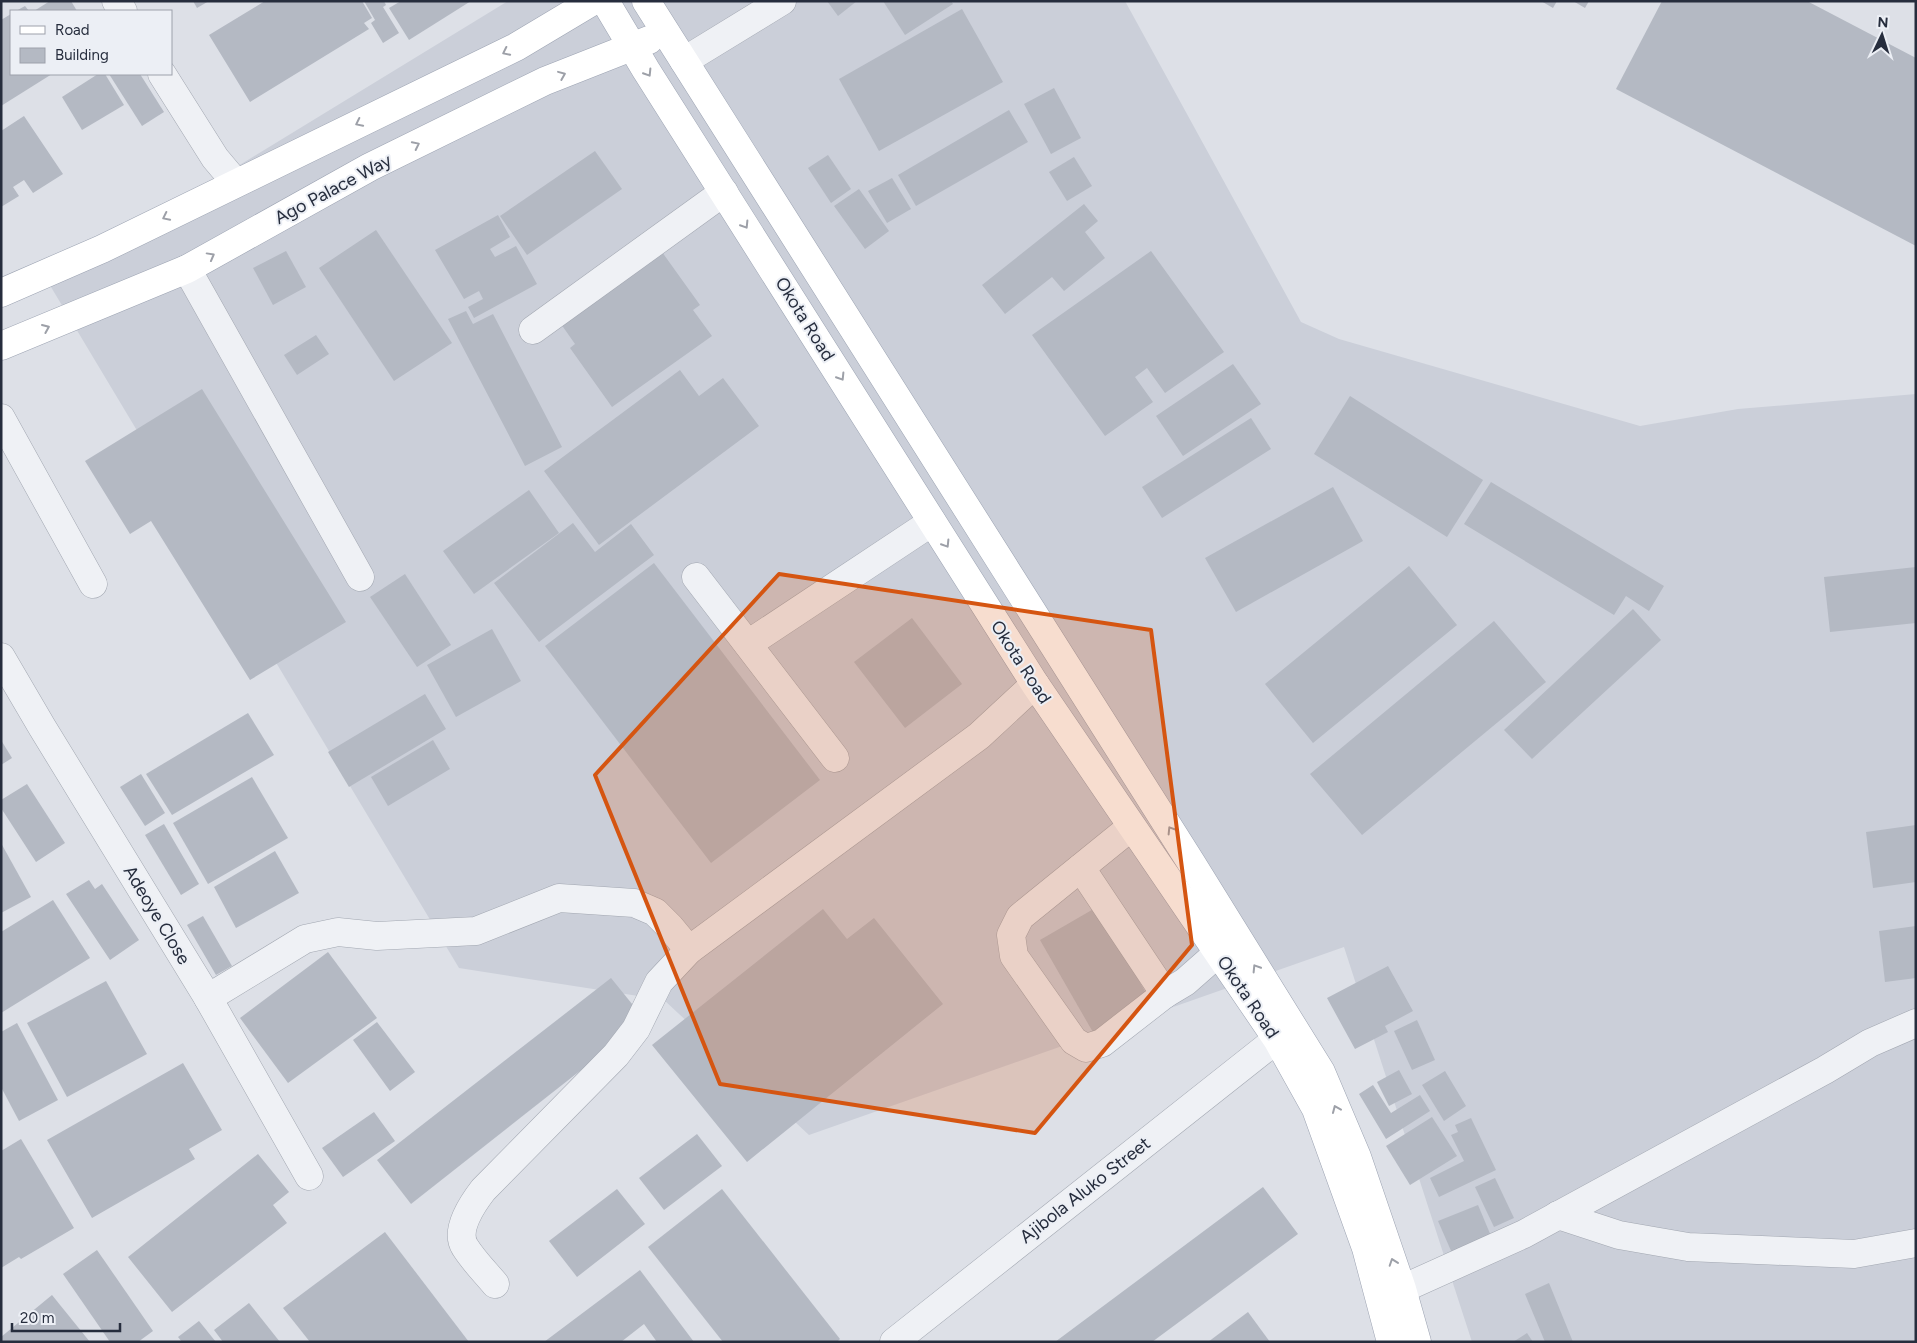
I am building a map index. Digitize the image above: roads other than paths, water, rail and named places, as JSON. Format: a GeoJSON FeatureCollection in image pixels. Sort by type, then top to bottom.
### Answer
{"type":"FeatureCollection","features":[{"type":"Feature","properties":{"kind":"main road"},"geometry":{"type":"LineString","coordinates":[[1,293],[102,249],[516,47],[593,1]]}},
{"type":"Feature","properties":{"kind":"main road","name":"Okota Road"},"geometry":{"type":"LineString","coordinates":[[605,1],[1035,684],[1277,1039],[1316,1109],[1366,1248],[1391,1342]]}},
{"type":"Feature","properties":{"kind":"main road","name":"Okota Road"},"geometry":{"type":"LineString","coordinates":[[646,1],[1192,864],[1321,1072],[1357,1157],[1402,1289],[1417,1342]]}},
{"type":"Feature","properties":{"kind":"main road","name":"Ago Palace Way"},"geometry":{"type":"LineString","coordinates":[[1,346],[187,269],[370,167],[545,82],[667,33]]}},
{"type":"Feature","properties":{"kind":"street"},"geometry":{"type":"LineString","coordinates":[[684,61],[782,1]]}},
{"type":"Feature","properties":{"kind":"street"},"geometry":{"type":"LineString","coordinates":[[163,75],[215,158],[236,183]]}},
{"type":"Feature","properties":{"kind":"street"},"geometry":{"type":"LineString","coordinates":[[533,330],[724,192]]}},
{"type":"Feature","properties":{"kind":"street"},"geometry":{"type":"LineString","coordinates":[[187,269],[360,577]]}},
{"type":"Feature","properties":{"kind":"street"},"geometry":{"type":"LineString","coordinates":[[1,418],[94,584]]}},
{"type":"Feature","properties":{"kind":"street"},"geometry":{"type":"LineString","coordinates":[[748,644],[932,522]]}},
{"type":"Feature","properties":{"kind":"street"},"geometry":{"type":"LineString","coordinates":[[696,577],[835,758]]}},
{"type":"Feature","properties":{"kind":"street","name":"Adeoye Close"},"geometry":{"type":"LineString","coordinates":[[1,657],[208,998],[309,1176]]}},
{"type":"Feature","properties":{"kind":"street"},"geometry":{"type":"LineString","coordinates":[[495,1284],[463,1245],[463,1227],[470,1207],[483,1190],[616,1055],[636,1029],[659,982],[689,950],[979,736],[1035,684]]}},
{"type":"Feature","properties":{"kind":"street"},"geometry":{"type":"LineString","coordinates":[[1131,827],[1020,917],[1011,935],[1014,956],[1074,1041],[1086,1048],[1102,1043],[1165,994],[1185,982],[1218,953]]}},
{"type":"Feature","properties":{"kind":"street"},"geometry":{"type":"LineString","coordinates":[[1081,868],[1165,994]]}},
{"type":"Feature","properties":{"kind":"street"},"geometry":{"type":"LineString","coordinates":[[208,998],[304,939],[338,932],[377,936],[476,931],[559,898],[634,903],[655,912],[689,950]]}},
{"type":"Feature","properties":{"kind":"street"},"geometry":{"type":"LineString","coordinates":[[1402,1289],[1524,1234],[1816,1075],[1870,1043],[1916,1023]]}},
{"type":"Feature","properties":{"kind":"street","name":"Ajibola Aluko Street"},"geometry":{"type":"LineString","coordinates":[[894,1342],[1277,1039]]}},
{"type":"Feature","properties":{"kind":"street"},"geometry":{"type":"LineString","coordinates":[[1558,1215],[1619,1235],[1688,1247],[1854,1254],[1916,1243]]}}]}
